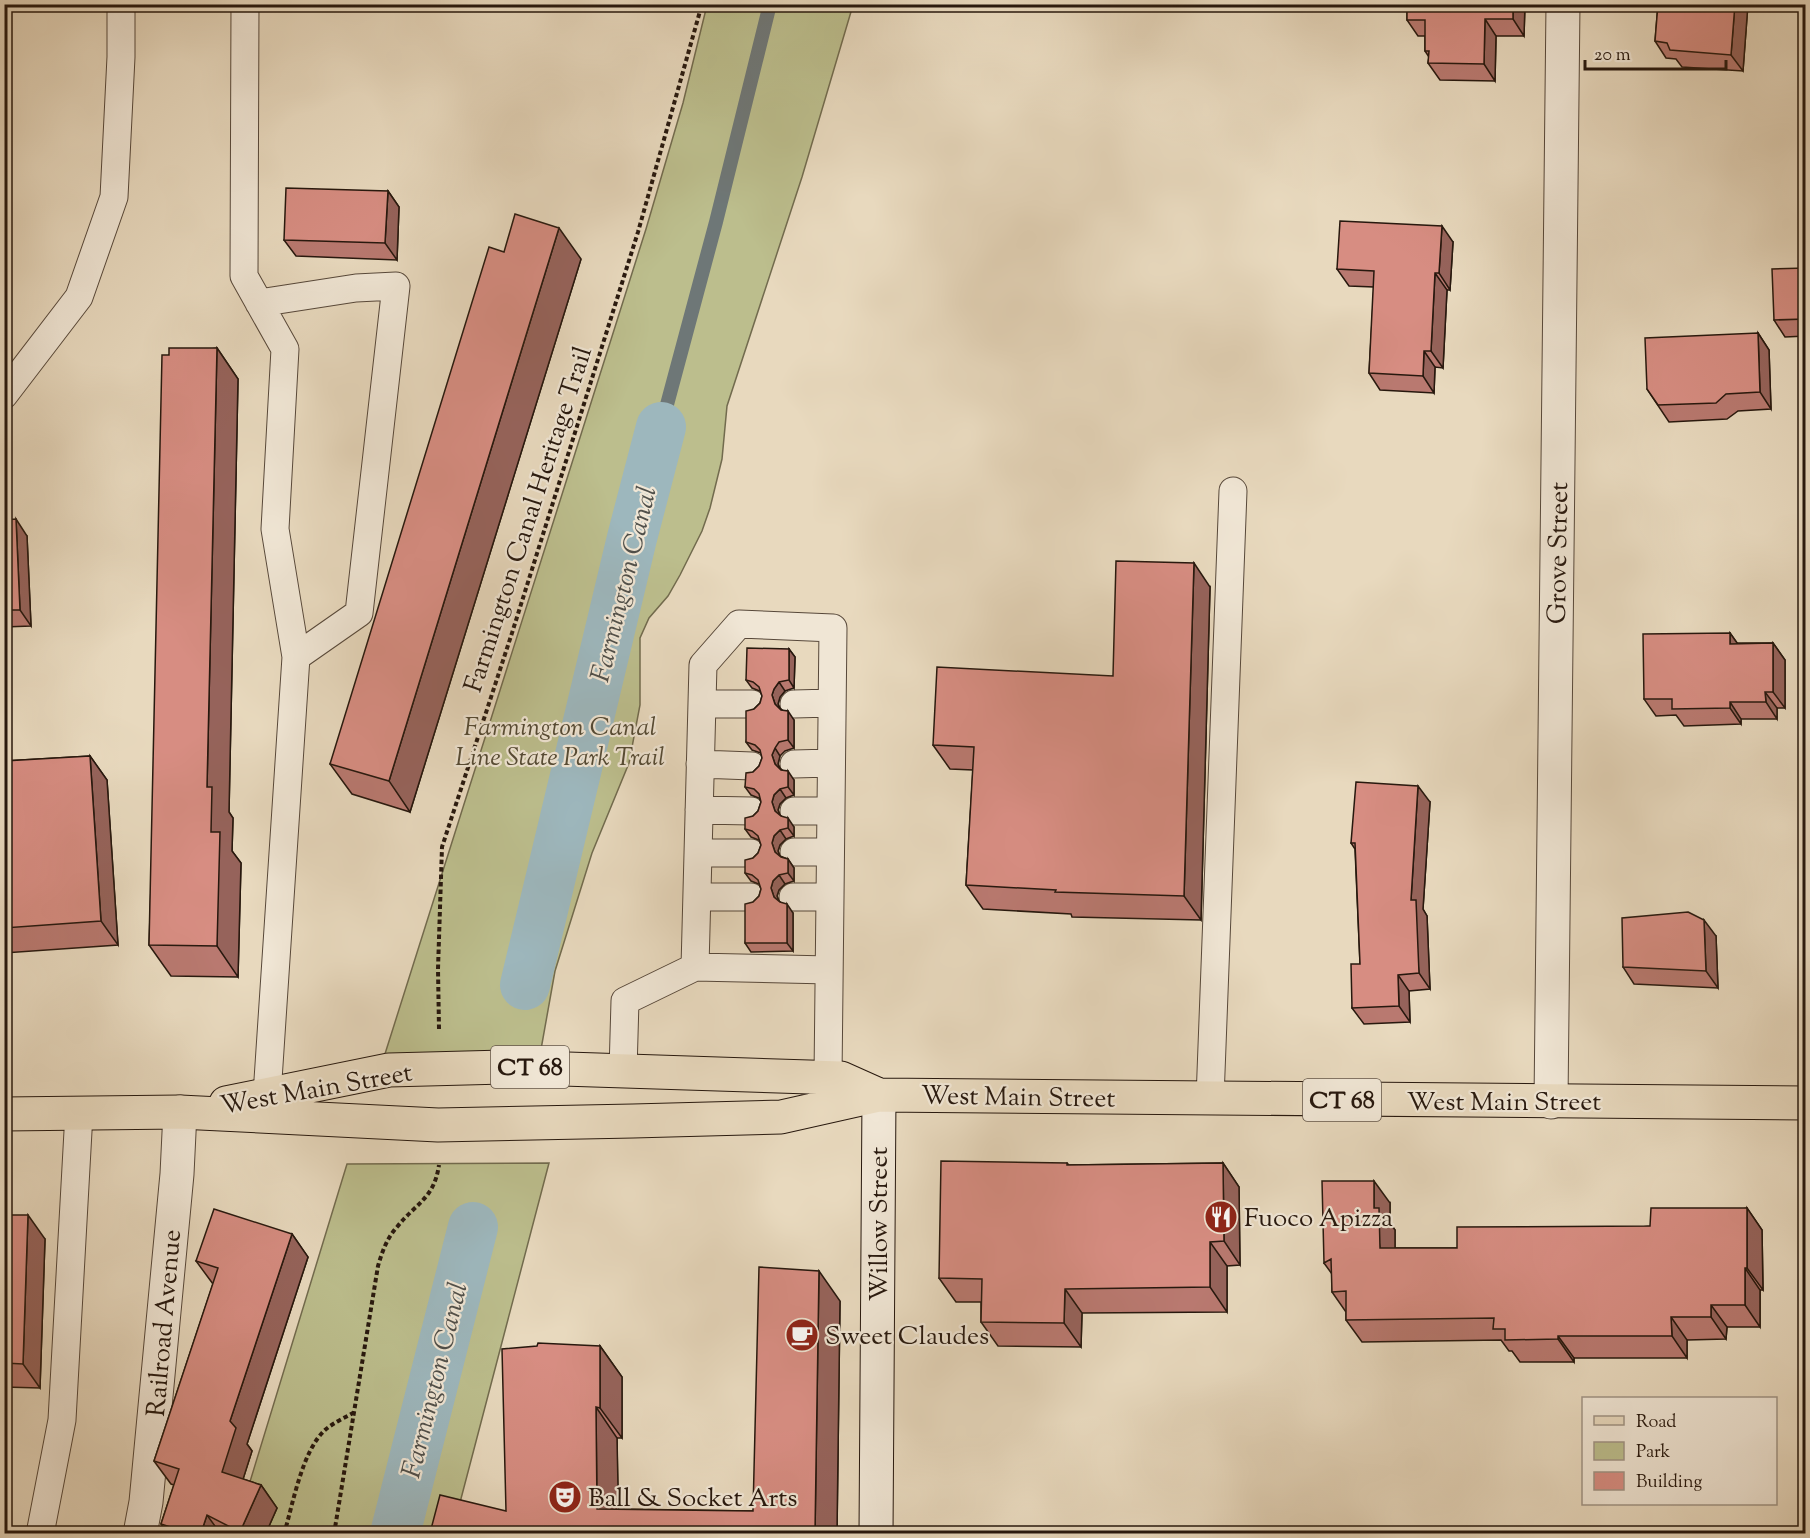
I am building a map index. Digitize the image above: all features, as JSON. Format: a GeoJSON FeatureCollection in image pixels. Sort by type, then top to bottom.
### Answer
{"type":"FeatureCollection","features":[{"type":"Feature","properties":{"kind":"main road","name":"West Main Street"},"geometry":{"type":"LineString","coordinates":[[267,1106],[389,1070],[504,1067],[842,1078],[879,1095]]}},
{"type":"Feature","properties":{"kind":"main road","name":"West Main Street"},"geometry":{"type":"LineString","coordinates":[[4,1114],[180,1112],[267,1106],[438,1125],[781,1117],[879,1095],[1806,1103]]}},
{"type":"Feature","properties":{"kind":"street","name":"Grove Street"},"geometry":{"type":"LineString","coordinates":[[1551,1102],[1563,4]]}},
{"type":"Feature","properties":{"kind":"street","name":"Willow Street"},"geometry":{"type":"LineString","coordinates":[[876,1533],[879,1095]]}},
{"type":"Feature","properties":{"kind":"street","name":"Railroad Avenue"},"geometry":{"type":"LineString","coordinates":[[140,1533],[146,1502],[177,1174],[180,1112]]}},
{"type":"Feature","properties":{"kind":"lane"},"geometry":{"type":"LineString","coordinates":[[4,395],[79,297],[114,197],[121,4]]}},
{"type":"Feature","properties":{"kind":"lane"},"geometry":{"type":"LineString","coordinates":[[245,4],[244,276],[285,349],[275,529],[296,657],[267,1106]]}},
{"type":"Feature","properties":{"kind":"lane"},"geometry":{"type":"LineString","coordinates":[[258,303],[356,288],[396,286],[359,613],[296,657]]}},
{"type":"Feature","properties":{"kind":"lane"},"geometry":{"type":"LineString","coordinates":[[1210,1099],[1233,491]]}},
{"type":"Feature","properties":{"kind":"lane"},"geometry":{"type":"LineString","coordinates":[[695,967],[703,665],[739,624],[833,628],[828,897],[828,1077]]}},
{"type":"Feature","properties":{"kind":"lane"},"geometry":{"type":"LineString","coordinates":[[794,704],[832,703]]}},
{"type":"Feature","properties":{"kind":"lane"},"geometry":{"type":"LineString","coordinates":[[702,704],[752,704]]}},
{"type":"Feature","properties":{"kind":"lane"},"geometry":{"type":"LineString","coordinates":[[794,764],[831,763]]}},
{"type":"Feature","properties":{"kind":"lane"},"geometry":{"type":"LineString","coordinates":[[700,765],[752,766]]}},
{"type":"Feature","properties":{"kind":"lane"},"geometry":{"type":"LineString","coordinates":[[699,810],[751,811]]}},
{"type":"Feature","properties":{"kind":"lane"},"geometry":{"type":"LineString","coordinates":[[794,812],[830,811]]}},
{"type":"Feature","properties":{"kind":"lane"},"geometry":{"type":"LineString","coordinates":[[794,852],[829,852]]}},
{"type":"Feature","properties":{"kind":"lane"},"geometry":{"type":"LineString","coordinates":[[698,853],[751,853]]}},
{"type":"Feature","properties":{"kind":"lane"},"geometry":{"type":"LineString","coordinates":[[697,897],[751,897]]}},
{"type":"Feature","properties":{"kind":"lane"},"geometry":{"type":"LineString","coordinates":[[794,897],[828,897]]}},
{"type":"Feature","properties":{"kind":"lane"},"geometry":{"type":"LineString","coordinates":[[623,1071],[625,1001],[695,967],[829,970]]}},
{"type":"Feature","properties":{"kind":"lane"},"geometry":{"type":"LineString","coordinates":[[40,1533],[62,1420],[79,1113]]}},
{"type":"Feature","properties":{"kind":"path","name":"Farmington Canal Heritage Trail"},"geometry":{"type":"LineString","coordinates":[[439,1069],[438,969],[442,847],[638,232],[702,4]]}},
{"type":"Feature","properties":{"kind":"path"},"geometry":{"type":"LineString","coordinates":[[334,1533],[375,1280],[383,1248],[396,1227],[433,1188],[440,1161]]}},
{"type":"Feature","properties":{"kind":"path"},"geometry":{"type":"LineString","coordinates":[[284,1533],[299,1482],[314,1444],[325,1430],[354,1413]]}},
{"type":"Feature","properties":{"kind":"green space","name":"Farmington Canal Line State Park Trail"},"geometry":{"type":"Polygon","coordinates":[[[707,5],[853,5],[802,177],[727,406],[722,459],[710,508],[702,531],[680,575],[668,596],[649,618],[640,638],[640,705],[629,763],[592,853],[555,971],[540,1055],[384,1057],[646,229],[683,103],[707,5]]]}},
{"type":"Feature","properties":{"kind":"green space"},"geometry":{"type":"Polygon","coordinates":[[[549,1163],[452,1533],[234,1534],[347,1164],[549,1163]]]}},
{"type":"Feature","properties":{"kind":"building"},"geometry":{"type":"Polygon","coordinates":[[[1407,4],[1513,4],[1513,19],[1485,19],[1484,64],[1428,63],[1429,51],[1425,51],[1425,20],[1407,20],[1407,4]]]}},
{"type":"Feature","properties":{"kind":"building"},"geometry":{"type":"Polygon","coordinates":[[[1658,4],[1735,4],[1731,55],[1670,50],[1667,43],[1655,41],[1658,4]]]}},
{"type":"Feature","properties":{"kind":"building"},"geometry":{"type":"Polygon","coordinates":[[[286,188],[388,191],[385,243],[284,240],[286,188]]]}},
{"type":"Feature","properties":{"kind":"building"},"geometry":{"type":"Polygon","coordinates":[[[515,214],[559,228],[389,781],[330,764],[489,247],[504,252],[515,214]]]}},
{"type":"Feature","properties":{"kind":"building"},"geometry":{"type":"Polygon","coordinates":[[[1340,221],[1442,226],[1439,273],[1435,273],[1431,351],[1424,351],[1423,376],[1369,373],[1374,271],[1337,269],[1340,221]]]}},
{"type":"Feature","properties":{"kind":"building"},"geometry":{"type":"Polygon","coordinates":[[[1806,268],[1806,319],[1774,320],[1772,269],[1806,268]]]}},
{"type":"Feature","properties":{"kind":"building"},"geometry":{"type":"Polygon","coordinates":[[[1758,333],[1760,392],[1726,394],[1716,403],[1658,405],[1647,389],[1645,338],[1758,333]]]}},
{"type":"Feature","properties":{"kind":"building"},"geometry":{"type":"Polygon","coordinates":[[[169,348],[217,348],[207,787],[212,787],[211,832],[220,832],[217,946],[149,945],[162,355],[169,355],[169,348]]]}},
{"type":"Feature","properties":{"kind":"building"},"geometry":{"type":"Polygon","coordinates":[[[16,519],[20,610],[4,610],[4,520],[16,519]]]}},
{"type":"Feature","properties":{"kind":"building"},"geometry":{"type":"Polygon","coordinates":[[[1116,561],[1194,563],[1184,896],[1055,892],[1056,890],[966,885],[974,747],[933,745],[937,667],[1113,676],[1116,561]]]}},
{"type":"Feature","properties":{"kind":"building"},"geometry":{"type":"Polygon","coordinates":[[[1730,633],[1730,644],[1773,643],[1773,692],[1765,692],[1766,702],[1730,702],[1730,708],[1672,709],[1672,699],[1644,699],[1643,634],[1730,633]]]}},
{"type":"Feature","properties":{"kind":"building"},"geometry":{"type":"Polygon","coordinates":[[[747,648],[789,649],[789,680],[779,682],[772,695],[775,704],[781,710],[788,711],[788,740],[779,742],[772,755],[775,764],[781,770],[788,771],[788,787],[780,789],[774,795],[772,802],[775,811],[788,818],[788,828],[780,830],[774,836],[772,843],[775,852],[788,859],[788,873],[779,875],[773,881],[771,888],[774,897],[787,904],[787,943],[745,943],[745,904],[753,902],[759,896],[761,889],[758,880],[745,873],[745,860],[753,858],[761,845],[758,836],[745,829],[745,818],[753,816],[758,811],[761,802],[759,794],[754,789],[745,787],[746,773],[753,772],[759,766],[762,758],[760,750],[755,745],[746,742],[746,711],[754,709],[760,703],[762,696],[759,687],[746,680],[747,648]]]}},
{"type":"Feature","properties":{"kind":"building"},"geometry":{"type":"Polygon","coordinates":[[[90,756],[101,921],[4,928],[4,761],[90,756]]]}},
{"type":"Feature","properties":{"kind":"building"},"geometry":{"type":"Polygon","coordinates":[[[1356,782],[1418,786],[1411,900],[1416,900],[1419,973],[1398,975],[1399,1006],[1352,1008],[1351,964],[1360,964],[1355,843],[1351,843],[1356,782]]]}},
{"type":"Feature","properties":{"kind":"building"},"geometry":{"type":"Polygon","coordinates":[[[1688,912],[1704,920],[1706,971],[1623,967],[1622,918],[1688,912]]]}},
{"type":"Feature","properties":{"kind":"building"},"geometry":{"type":"Polygon","coordinates":[[[941,1161],[1067,1163],[1067,1165],[1223,1163],[1224,1241],[1210,1242],[1210,1287],[1065,1289],[1064,1323],[981,1322],[982,1279],[939,1278],[941,1161]]]}},
{"type":"Feature","properties":{"kind":"building"},"geometry":{"type":"Polygon","coordinates":[[[1322,1181],[1374,1181],[1374,1208],[1379,1208],[1380,1248],[1457,1248],[1457,1227],[1650,1226],[1651,1208],[1747,1208],[1745,1305],[1711,1305],[1711,1317],[1671,1317],[1672,1336],[1558,1336],[1558,1339],[1505,1340],[1505,1329],[1493,1329],[1494,1318],[1346,1320],[1346,1291],[1332,1292],[1331,1259],[1324,1263],[1322,1181]]]}},
{"type":"Feature","properties":{"kind":"building"},"geometry":{"type":"Polygon","coordinates":[[[214,1209],[292,1234],[230,1421],[236,1428],[222,1472],[261,1485],[240,1532],[207,1515],[201,1533],[189,1533],[161,1524],[179,1469],[154,1461],[218,1268],[196,1261],[214,1209]]]}},
{"type":"Feature","properties":{"kind":"building"},"geometry":{"type":"Polygon","coordinates":[[[4,1215],[28,1215],[23,1364],[4,1363],[4,1215]]]}},
{"type":"Feature","properties":{"kind":"building"},"geometry":{"type":"Polygon","coordinates":[[[759,1267],[819,1271],[815,1533],[430,1533],[440,1495],[506,1511],[502,1349],[537,1346],[538,1343],[600,1346],[600,1408],[596,1407],[597,1509],[753,1511],[759,1267]]]}},
{"type":"Feature","properties":{"kind":"waterway"},"geometry":{"type":"LineString","coordinates":[[661,427],[716,222],[770,4]]}},
{"type":"Feature","properties":{"kind":"waterway","name":"Farmington Canal"},"geometry":{"type":"LineString","coordinates":[[525,985],[632,538],[661,427]]}},
{"type":"Feature","properties":{"kind":"waterway","name":"Farmington Canal"},"geometry":{"type":"LineString","coordinates":[[395,1534],[473,1227]]}},
{"type":"Feature","properties":{"kind":"place","name":"Fuoco Apizza"},"geometry":{"type":"Point","coordinates":[1221,1217]}},
{"type":"Feature","properties":{"kind":"place","name":"Sweet Claudes"},"geometry":{"type":"Point","coordinates":[802,1335]}},
{"type":"Feature","properties":{"kind":"place","name":"Ball & Socket Arts"},"geometry":{"type":"Point","coordinates":[565,1497]}}]}
